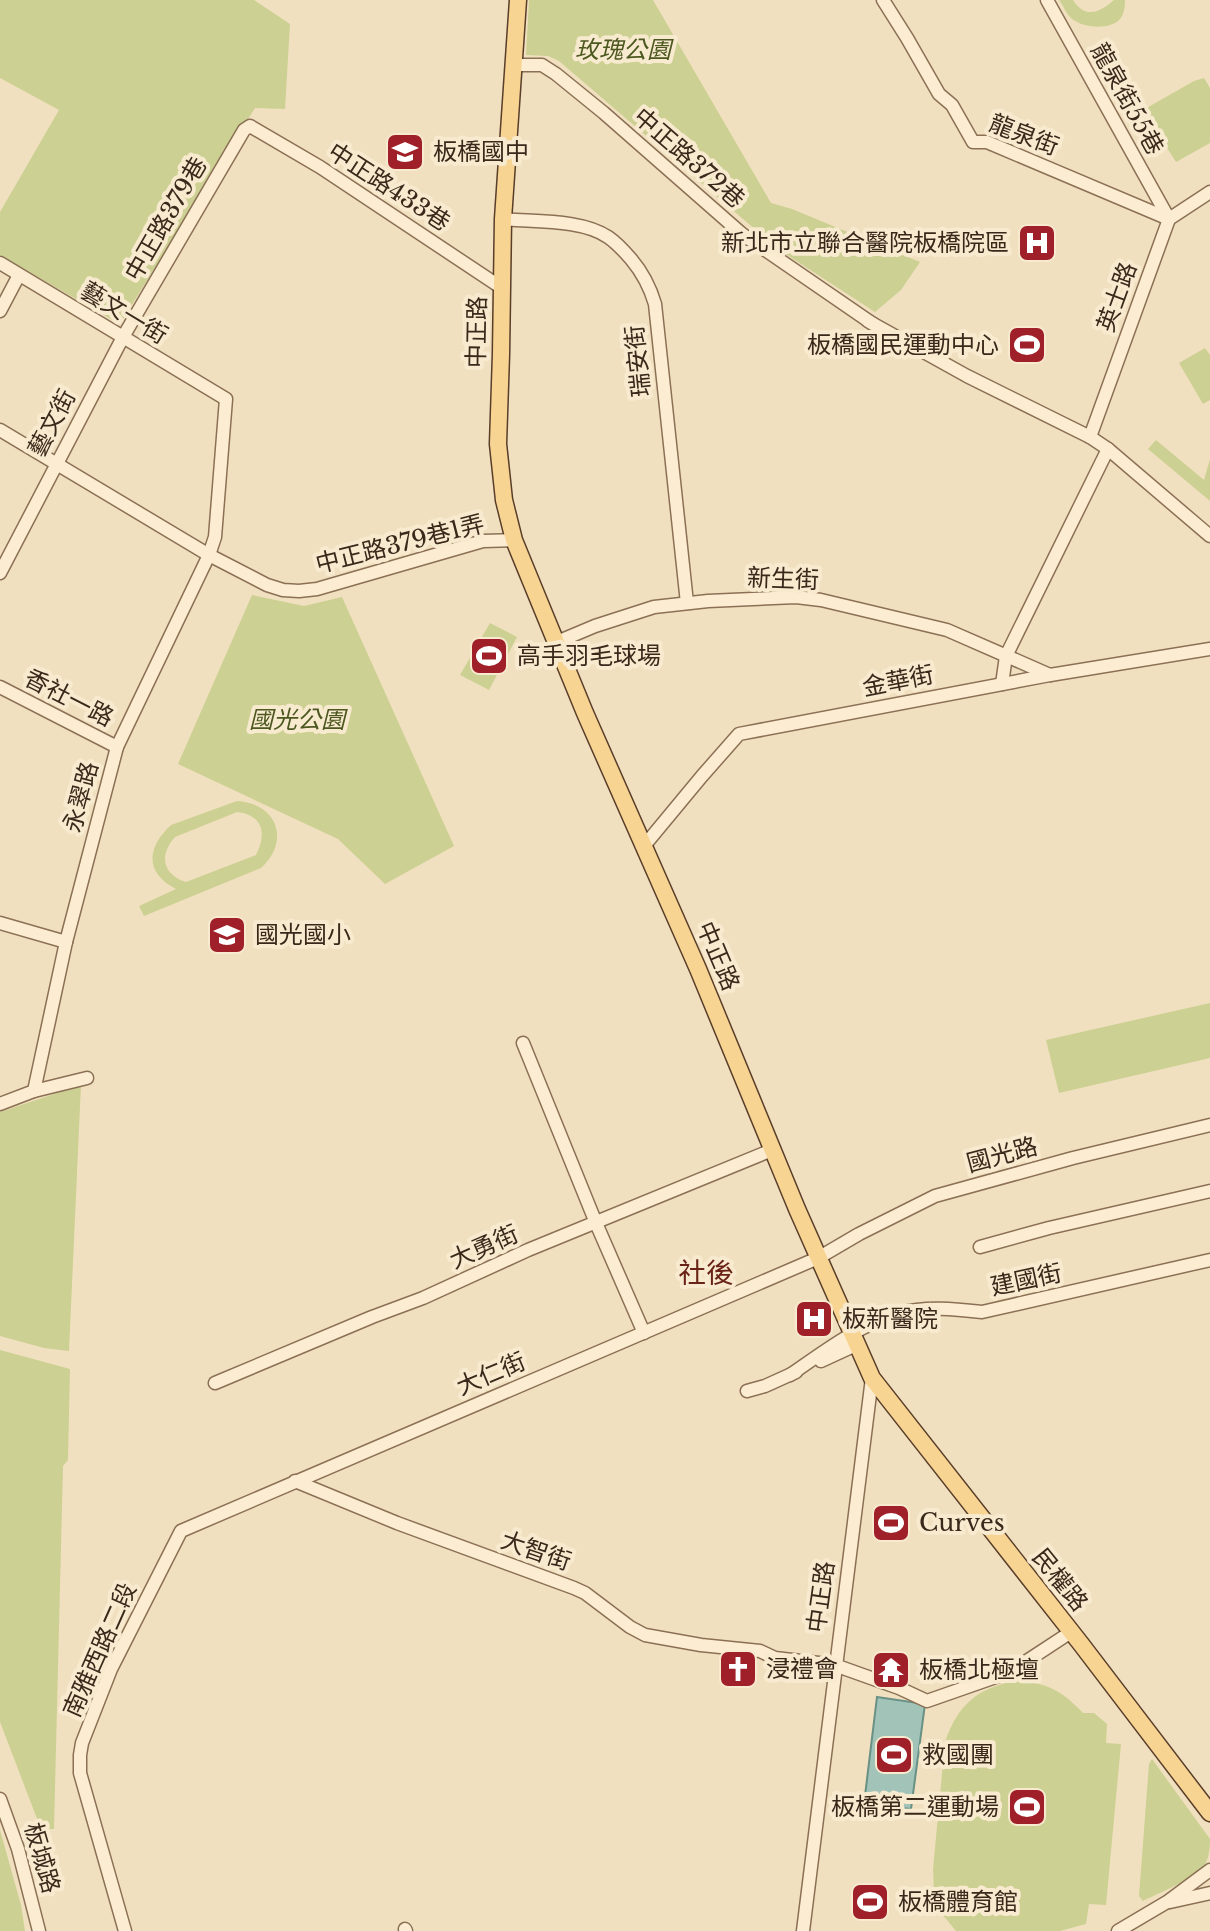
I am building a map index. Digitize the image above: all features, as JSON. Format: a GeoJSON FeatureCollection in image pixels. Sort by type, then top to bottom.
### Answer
{"type":"FeatureCollection","features":[{"type":"Feature","properties":{"kind":"main road","name":"中正路"},"geometry":{"type":"LineString","coordinates":[[518,0],[503,219],[498,444],[504,500],[514,540],[585,713],[872,1378]]}},
{"type":"Feature","properties":{"kind":"main road","name":"民權路"},"geometry":{"type":"LineString","coordinates":[[872,1378],[1210,1813]]}},
{"type":"Feature","properties":{"kind":"street","name":"龍泉街"},"geometry":{"type":"LineString","coordinates":[[883,0],[939,94],[952,105],[973,142],[987,142],[1169,219]]}},
{"type":"Feature","properties":{"kind":"street","name":"龍泉街55巷"},"geometry":{"type":"LineString","coordinates":[[1047,0],[1169,219]]}},
{"type":"Feature","properties":{"kind":"street","name":"中正路372巷"},"geometry":{"type":"LineString","coordinates":[[514,65],[542,65],[556,74],[742,234],[870,323],[967,376],[1090,437],[1210,536]]}},
{"type":"Feature","properties":{"kind":"street","name":"中正路433巷"},"geometry":{"type":"LineString","coordinates":[[250,126],[320,167],[502,288]]}},
{"type":"Feature","properties":{"kind":"street","name":"中正路379巷"},"geometry":{"type":"LineString","coordinates":[[123,337],[244,130],[250,126]]}},
{"type":"Feature","properties":{"kind":"street"},"geometry":{"type":"LineString","coordinates":[[1169,219],[1210,192]]}},
{"type":"Feature","properties":{"kind":"street","name":"瑞安街"},"geometry":{"type":"LineString","coordinates":[[503,219],[573,225],[606,235],[636,265],[651,289],[687,603]]}},
{"type":"Feature","properties":{"kind":"street","name":"英士路"},"geometry":{"type":"LineString","coordinates":[[1090,437],[1169,219]]}},
{"type":"Feature","properties":{"kind":"street","name":"藝文一街"},"geometry":{"type":"LineString","coordinates":[[3,270],[19,275],[226,399]]}},
{"type":"Feature","properties":{"kind":"street"},"geometry":{"type":"LineString","coordinates":[[0,311],[19,275]]}},
{"type":"Feature","properties":{"kind":"street","name":"藝文街"},"geometry":{"type":"LineString","coordinates":[[0,573],[123,337]]}},
{"type":"Feature","properties":{"kind":"street","name":"永翠路"},"geometry":{"type":"LineString","coordinates":[[34,1091],[66,942],[117,747],[215,537],[226,399]]}},
{"type":"Feature","properties":{"kind":"street","name":"中正路379巷1弄"},"geometry":{"type":"LineString","coordinates":[[0,430],[209,555],[283,590],[317,589],[483,541],[514,540]]}},
{"type":"Feature","properties":{"kind":"street"},"geometry":{"type":"LineString","coordinates":[[1002,684],[1006,656],[1108,449]]}},
{"type":"Feature","properties":{"kind":"street","name":"新生街"},"geometry":{"type":"LineString","coordinates":[[557,642],[654,607],[796,597],[821,600],[947,630],[1050,675]]}},
{"type":"Feature","properties":{"kind":"street","name":"金華街"},"geometry":{"type":"LineString","coordinates":[[644,846],[739,734],[1050,675],[1210,649]]}},
{"type":"Feature","properties":{"kind":"street","name":"香社一路"},"geometry":{"type":"LineString","coordinates":[[0,687],[117,747]]}},
{"type":"Feature","properties":{"kind":"street"},"geometry":{"type":"LineString","coordinates":[[0,923],[66,942]]}},
{"type":"Feature","properties":{"kind":"street"},"geometry":{"type":"LineString","coordinates":[[523,1043],[644,1333]]}},
{"type":"Feature","properties":{"kind":"street"},"geometry":{"type":"LineString","coordinates":[[0,1104],[34,1091],[87,1078]]}},
{"type":"Feature","properties":{"kind":"street","name":"國光路"},"geometry":{"type":"LineString","coordinates":[[818,1258],[935,1196],[1210,1125]]}},
{"type":"Feature","properties":{"kind":"street","name":"大勇街"},"geometry":{"type":"LineString","coordinates":[[215,1383],[772,1150]]}},
{"type":"Feature","properties":{"kind":"street"},"geometry":{"type":"LineString","coordinates":[[980,1247],[1210,1191]]}},
{"type":"Feature","properties":{"kind":"street","name":"大仁街"},"geometry":{"type":"LineString","coordinates":[[181,1531],[818,1258]]}},
{"type":"Feature","properties":{"kind":"street","name":"建國街"},"geometry":{"type":"LineString","coordinates":[[747,1391],[790,1375],[902,1313],[947,1308],[982,1312],[1210,1260]]}},
{"type":"Feature","properties":{"kind":"street","name":"中正路"},"geometry":{"type":"LineString","coordinates":[[803,1931],[872,1378]]}},
{"type":"Feature","properties":{"kind":"street","name":"大智街"},"geometry":{"type":"LineString","coordinates":[[295,1481],[397,1523],[574,1588],[645,1635],[760,1651],[775,1658],[836,1665],[927,1701],[1010,1672],[1071,1632]]}},
{"type":"Feature","properties":{"kind":"street","name":"南雅西路二段"},"geometry":{"type":"LineString","coordinates":[[125,1931],[80,1773],[80,1755],[111,1669],[181,1531]]}},
{"type":"Feature","properties":{"kind":"street","name":"板城路"},"geometry":{"type":"LineString","coordinates":[[0,1799],[18,1849],[39,1931]]}},
{"type":"Feature","properties":{"kind":"street"},"geometry":{"type":"LineString","coordinates":[[1118,1931],[1167,1902],[1210,1870]]}},
{"type":"Feature","properties":{"kind":"street"},"geometry":{"type":"LineString","coordinates":[[1167,1902],[1210,1893]]}},
{"type":"Feature","properties":{"kind":"green space"},"geometry":{"type":"Polygon","coordinates":[[[0,0],[254,0],[290,24],[285,109],[255,108],[121,322],[114,321],[0,255],[0,212],[59,110],[0,78],[0,0]]]}},
{"type":"Feature","properties":{"kind":"green space","name":"玫瑰公園"},"geometry":{"type":"Polygon","coordinates":[[[529,0],[653,0],[771,203],[920,262],[901,290],[875,312],[778,249],[559,61],[548,56],[526,55],[529,0]]]}},
{"type":"Feature","properties":{"kind":"green space"},"geometry":{"type":"Polygon","coordinates":[[[1059,0],[1073,0],[1087,12],[1103,8],[1114,0],[1125,0],[1125,3],[1120,19],[1115,23],[1095,27],[1075,21],[1059,0]]]}},
{"type":"Feature","properties":{"kind":"green space"},"geometry":{"type":"Polygon","coordinates":[[[1204,78],[1210,88],[1210,143],[1176,162],[1143,110],[1204,78]]]}},
{"type":"Feature","properties":{"kind":"green space"},"geometry":{"type":"Polygon","coordinates":[[[1205,348],[1210,355],[1210,400],[1203,404],[1179,363],[1205,348]]]}},
{"type":"Feature","properties":{"kind":"green space"},"geometry":{"type":"Polygon","coordinates":[[[1156,440],[1204,480],[1210,459],[1210,501],[1148,449],[1156,440]]]}},
{"type":"Feature","properties":{"kind":"green space","name":"國光公園"},"geometry":{"type":"Polygon","coordinates":[[[252,595],[304,606],[342,597],[454,846],[385,884],[338,839],[178,764],[252,595]]]}},
{"type":"Feature","properties":{"kind":"green space","name":"高手羽毛球場"},"geometry":{"type":"Polygon","coordinates":[[[490,623],[517,637],[489,690],[460,675],[490,623]]]}},
{"type":"Feature","properties":{"kind":"green space"},"geometry":{"type":"Polygon","coordinates":[[[237,801],[251,803],[270,816],[277,835],[276,846],[261,868],[144,916],[139,906],[176,889],[159,875],[152,860],[157,842],[171,825],[237,801]],[[237,812],[175,837],[165,857],[168,869],[186,882],[256,855],[262,833],[257,821],[237,812]]]}},
{"type":"Feature","properties":{"kind":"green space"},"geometry":{"type":"Polygon","coordinates":[[[1210,1003],[1210,1058],[1059,1093],[1046,1040],[1210,1003]]]}},
{"type":"Feature","properties":{"kind":"green space"},"geometry":{"type":"Polygon","coordinates":[[[81,1085],[69,1351],[0,1336],[0,1112],[81,1085]]]}},
{"type":"Feature","properties":{"kind":"green space"},"geometry":{"type":"Polygon","coordinates":[[[0,1350],[70,1369],[68,1460],[63,1466],[54,1829],[41,1829],[0,1722],[0,1350]]]}},
{"type":"Feature","properties":{"kind":"green space","name":"板橋第二運動場"},"geometry":{"type":"Polygon","coordinates":[[[1014,1681],[1052,1689],[1083,1713],[1094,1713],[1107,1724],[1106,1743],[1121,1744],[1106,1905],[1089,1904],[1086,1924],[1060,1931],[956,1931],[942,1914],[934,1892],[933,1869],[945,1742],[956,1718],[970,1701],[989,1689],[1014,1681]]]}},
{"type":"Feature","properties":{"kind":"green space"},"geometry":{"type":"Polygon","coordinates":[[[1152,1759],[1210,1839],[1210,1847],[1201,1870],[1143,1901],[1139,1896],[1149,1764],[1152,1759]]]}},
{"type":"Feature","properties":{"kind":"green space"},"geometry":{"type":"Polygon","coordinates":[[[0,1830],[21,1905],[25,1931],[0,1931],[0,1830]]]}},
{"type":"Feature","properties":{"kind":"water","name":"救國團"},"geometry":{"type":"Polygon","coordinates":[[[877,1697],[925,1704],[911,1809],[864,1804],[877,1697]]]}},
{"type":"Feature","properties":{"kind":"place","name":"板橋國中"},"geometry":{"type":"Point","coordinates":[405,152]}},
{"type":"Feature","properties":{"kind":"place","name":"新北市立聯合醫院板橋院區"},"geometry":{"type":"Point","coordinates":[1037,243]}},
{"type":"Feature","properties":{"kind":"place","name":"板橋國民運動中心"},"geometry":{"type":"Point","coordinates":[1027,345]}},
{"type":"Feature","properties":{"kind":"place","name":"高手羽毛球場"},"geometry":{"type":"Point","coordinates":[489,656]}},
{"type":"Feature","properties":{"kind":"place","name":"國光國小"},"geometry":{"type":"Point","coordinates":[227,935]}},
{"type":"Feature","properties":{"kind":"place","name":"板新醫院"},"geometry":{"type":"Point","coordinates":[814,1319]}},
{"type":"Feature","properties":{"kind":"place","name":"Curves"},"geometry":{"type":"Point","coordinates":[891,1523]}},
{"type":"Feature","properties":{"kind":"place","name":"浸禮會"},"geometry":{"type":"Point","coordinates":[738,1669]}},
{"type":"Feature","properties":{"kind":"place","name":"板橋北極壇"},"geometry":{"type":"Point","coordinates":[891,1670]}},
{"type":"Feature","properties":{"kind":"place","name":"救國團"},"geometry":{"type":"Point","coordinates":[894,1755]}},
{"type":"Feature","properties":{"kind":"place","name":"板橋第二運動場"},"geometry":{"type":"Point","coordinates":[1027,1807]}},
{"type":"Feature","properties":{"kind":"place","name":"板橋體育館"},"geometry":{"type":"Point","coordinates":[870,1902]}},
{"type":"Feature","properties":{"kind":"district","name":"社後"},"geometry":{"type":"Point","coordinates":[706,1273]}}]}
